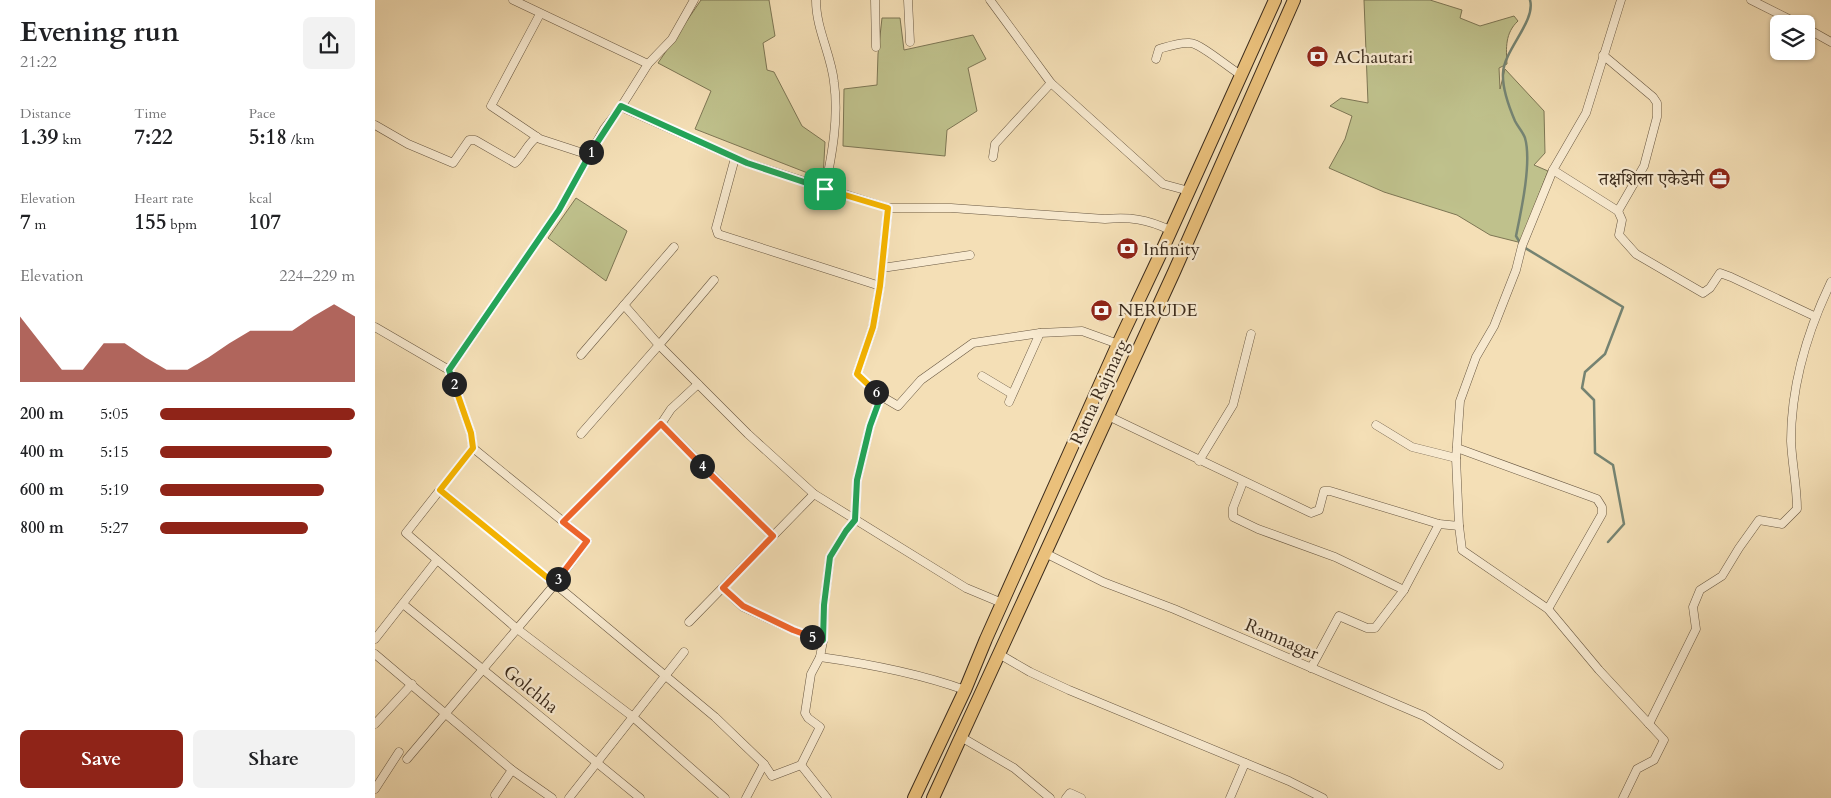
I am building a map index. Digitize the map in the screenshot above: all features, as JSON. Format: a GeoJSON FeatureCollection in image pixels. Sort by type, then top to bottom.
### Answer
{"type":"FeatureCollection","features":[{"type":"Feature","properties":{"kind":"highway","name":"Ratna Rajmarg"},"geometry":{"type":"LineString","coordinates":[[915,798],[965,690],[1118,344],[1275,0]]}},
{"type":"Feature","properties":{"kind":"highway","name":"Ratna Rajmarg"},"geometry":{"type":"LineString","coordinates":[[933,798],[1108,416],[1294,0]]}},
{"type":"Feature","properties":{"kind":"street"},"geometry":{"type":"LineString","coordinates":[[513,0],[648,64]]}},
{"type":"Feature","properties":{"kind":"street"},"geometry":{"type":"LineString","coordinates":[[449,370],[559,210],[604,129],[648,64],[672,39],[693,0]]}},
{"type":"Feature","properties":{"kind":"street"},"geometry":{"type":"LineString","coordinates":[[816,0],[816,16],[834,81],[835,120],[825,189]]}},
{"type":"Feature","properties":{"kind":"street"},"geometry":{"type":"LineString","coordinates":[[875,0],[876,47]]}},
{"type":"Feature","properties":{"kind":"street"},"geometry":{"type":"LineString","coordinates":[[908,0],[910,42]]}},
{"type":"Feature","properties":{"kind":"street"},"geometry":{"type":"LineString","coordinates":[[990,0],[1051,83],[1163,184],[1189,191]]}},
{"type":"Feature","properties":{"kind":"street"},"geometry":{"type":"LineString","coordinates":[[1621,0],[1586,113],[1553,170],[1522,246],[1516,270],[1494,326],[1476,357],[1460,402],[1456,458],[1462,550],[1548,609],[1599,670],[1664,740],[1654,760],[1637,769],[1623,798]]}},
{"type":"Feature","properties":{"kind":"street"},"geometry":{"type":"LineString","coordinates":[[1751,0],[1781,15]]}},
{"type":"Feature","properties":{"kind":"street"},"geometry":{"type":"LineString","coordinates":[[540,14],[491,106],[537,137],[589,155]]}},
{"type":"Feature","properties":{"kind":"street"},"geometry":{"type":"LineString","coordinates":[[1815,33],[1831,42]]}},
{"type":"Feature","properties":{"kind":"street"},"geometry":{"type":"LineString","coordinates":[[1156,59],[1159,49],[1181,44],[1196,44],[1228,68],[1241,75]]}},
{"type":"Feature","properties":{"kind":"street"},"geometry":{"type":"LineString","coordinates":[[1603,55],[1653,97],[1657,103],[1657,117],[1644,166],[1618,211]]}},
{"type":"Feature","properties":{"kind":"street"},"geometry":{"type":"LineString","coordinates":[[993,157],[995,144],[1051,83]]}},
{"type":"Feature","properties":{"kind":"street"},"geometry":{"type":"LineString","coordinates":[[621,106],[735,158],[825,189],[888,208],[951,208],[1105,219],[1129,218],[1149,221],[1170,230]]}},
{"type":"Feature","properties":{"kind":"street"},"geometry":{"type":"LineString","coordinates":[[375,125],[408,144],[453,163],[469,140],[475,140],[515,163],[522,156],[530,142],[537,137]]}},
{"type":"Feature","properties":{"kind":"street"},"geometry":{"type":"LineString","coordinates":[[735,158],[716,228],[719,234],[880,286]]}},
{"type":"Feature","properties":{"kind":"street"},"geometry":{"type":"LineString","coordinates":[[1553,170],[1618,211],[1622,220],[1619,235],[1636,254],[1703,293],[1710,288],[1719,273],[1731,276],[1814,316]]}},
{"type":"Feature","properties":{"kind":"street"},"geometry":{"type":"LineString","coordinates":[[888,208],[880,286],[873,327],[857,374],[881,396],[898,406],[921,380],[973,343],[1040,332],[1081,331],[1118,344]]}},
{"type":"Feature","properties":{"kind":"street"},"geometry":{"type":"LineString","coordinates":[[581,355],[674,247]]}},
{"type":"Feature","properties":{"kind":"street"},"geometry":{"type":"LineString","coordinates":[[882,268],[970,255]]}},
{"type":"Feature","properties":{"kind":"street"},"geometry":{"type":"LineString","coordinates":[[581,434],[714,280]]}},
{"type":"Feature","properties":{"kind":"street"},"geometry":{"type":"LineString","coordinates":[[1649,724],[1696,629],[1693,606],[1700,590],[1722,576],[1759,520],[1782,524],[1797,509],[1797,488],[1792,467],[1792,404],[1814,316],[1831,282]]}},
{"type":"Feature","properties":{"kind":"street"},"geometry":{"type":"LineString","coordinates":[[624,305],[697,384],[814,494],[966,588],[1002,603]]}},
{"type":"Feature","properties":{"kind":"street"},"geometry":{"type":"LineString","coordinates":[[375,327],[449,370],[471,433],[473,448],[587,541],[555,584],[407,759]]}},
{"type":"Feature","properties":{"kind":"street"},"geometry":{"type":"LineString","coordinates":[[982,376],[1011,398],[1040,332]]}},
{"type":"Feature","properties":{"kind":"street"},"geometry":{"type":"LineString","coordinates":[[1199,461],[1233,405],[1251,334]]}},
{"type":"Feature","properties":{"kind":"street"},"geometry":{"type":"LineString","coordinates":[[563,522],[661,424],[671,409],[697,384]]}},
{"type":"Feature","properties":{"kind":"street"},"geometry":{"type":"LineString","coordinates":[[440,490],[715,717],[764,764],[772,776],[801,765],[820,727],[808,718],[805,713],[811,674],[820,657],[823,640],[824,605],[830,557],[855,520],[857,480],[870,426],[881,396]]}},
{"type":"Feature","properties":{"kind":"street"},"geometry":{"type":"LineString","coordinates":[[1108,416],[1311,513],[1319,510],[1324,491],[1330,491],[1439,524],[1459,526]]}},
{"type":"Feature","properties":{"kind":"street"},"geometry":{"type":"LineString","coordinates":[[661,424],[773,536]]}},
{"type":"Feature","properties":{"kind":"street"},"geometry":{"type":"LineString","coordinates":[[1376,425],[1413,447],[1456,458]]}},
{"type":"Feature","properties":{"kind":"street"},"geometry":{"type":"LineString","coordinates":[[473,448],[405,533],[517,628],[633,717],[725,798]]}},
{"type":"Feature","properties":{"kind":"street"},"geometry":{"type":"LineString","coordinates":[[1457,448],[1597,499],[1602,506],[1602,514],[1548,609]]}},
{"type":"Feature","properties":{"kind":"street"},"geometry":{"type":"LineString","coordinates":[[1243,482],[1233,508],[1233,517],[1258,529],[1335,557],[1404,590]]}},
{"type":"Feature","properties":{"kind":"street"},"geometry":{"type":"LineString","coordinates":[[689,622],[814,494]]}},
{"type":"Feature","properties":{"kind":"street"},"geometry":{"type":"LineString","coordinates":[[1311,668],[1339,616],[1367,628],[1375,628],[1404,590],[1439,524]]}},
{"type":"Feature","properties":{"kind":"street","name":"Ramnagar"},"geometry":{"type":"LineString","coordinates":[[1045,553],[1103,582],[1182,612],[1424,716],[1499,765]]}},
{"type":"Feature","properties":{"kind":"street"},"geometry":{"type":"LineString","coordinates":[[375,639],[437,560]]}},
{"type":"Feature","properties":{"kind":"street"},"geometry":{"type":"LineString","coordinates":[[723,588],[743,606],[793,630],[823,640]]}},
{"type":"Feature","properties":{"kind":"street","name":"Golchha"},"geometry":{"type":"LineString","coordinates":[[403,604],[640,798]]}},
{"type":"Feature","properties":{"kind":"street"},"geometry":{"type":"LineString","coordinates":[[569,798],[684,652]]}},
{"type":"Feature","properties":{"kind":"street"},"geometry":{"type":"LineString","coordinates":[[375,654],[512,770],[552,798]]}},
{"type":"Feature","properties":{"kind":"street"},"geometry":{"type":"LineString","coordinates":[[999,654],[1030,672],[1069,690],[1289,781],[1323,798]]}},
{"type":"Feature","properties":{"kind":"street"},"geometry":{"type":"LineString","coordinates":[[820,657],[928,677],[965,690]]}},
{"type":"Feature","properties":{"kind":"street"},"geometry":{"type":"LineString","coordinates":[[375,724],[412,684]]}},
{"type":"Feature","properties":{"kind":"street"},"geometry":{"type":"LineString","coordinates":[[961,737],[1014,768],[1050,798]]}},
{"type":"Feature","properties":{"kind":"street"},"geometry":{"type":"LineString","coordinates":[[375,789],[399,752]]}},
{"type":"Feature","properties":{"kind":"street"},"geometry":{"type":"LineString","coordinates":[[1230,798],[1245,763]]}},
{"type":"Feature","properties":{"kind":"street"},"geometry":{"type":"LineString","coordinates":[[746,798],[764,764]]}},
{"type":"Feature","properties":{"kind":"street"},"geometry":{"type":"LineString","coordinates":[[801,765],[827,798]]}},
{"type":"Feature","properties":{"kind":"street"},"geometry":{"type":"LineString","coordinates":[[495,795],[512,770]]}},
{"type":"Feature","properties":{"kind":"street"},"geometry":{"type":"LineString","coordinates":[[1066,798],[1070,793],[1081,798]]}},
{"type":"Feature","properties":{"kind":"green space"},"geometry":{"type":"Polygon","coordinates":[[[701,0],[769,0],[775,36],[763,43],[767,70],[774,72],[802,126],[825,142],[823,179],[695,129],[711,91],[658,63],[701,0]]]}},
{"type":"Feature","properties":{"kind":"green space"},"geometry":{"type":"Polygon","coordinates":[[[1364,0],[1430,0],[1462,10],[1460,18],[1480,26],[1514,16],[1518,21],[1509,36],[1507,64],[1499,68],[1500,89],[1505,69],[1544,111],[1545,153],[1534,165],[1548,171],[1522,243],[1490,235],[1457,215],[1384,192],[1329,168],[1345,139],[1352,116],[1330,106],[1341,98],[1368,103],[1364,0]]]}},
{"type":"Feature","properties":{"kind":"green space"},"geometry":{"type":"Polygon","coordinates":[[[882,18],[900,18],[904,50],[973,35],[986,59],[968,68],[977,111],[947,130],[945,156],[843,146],[844,89],[877,85],[882,18]]]}},
{"type":"Feature","properties":{"kind":"green space"},"geometry":{"type":"Polygon","coordinates":[[[576,198],[627,231],[606,281],[548,238],[576,198]]]}},
{"type":"Feature","properties":{"kind":"waterway"},"geometry":{"type":"LineString","coordinates":[[1530,0],[1531,8],[1528,17],[1508,55],[1503,73],[1508,104],[1525,138],[1527,148],[1527,173],[1516,236],[1522,246],[1623,307],[1605,354],[1585,372],[1582,388],[1594,400],[1595,453],[1613,465],[1624,524],[1608,542]]}},
{"type":"Feature","properties":{"kind":"place","name":"AChautari"},"geometry":{"type":"Point","coordinates":[1318,57]}},
{"type":"Feature","properties":{"kind":"place","name":"तक्षशिला एकेडेमी"},"geometry":{"type":"Point","coordinates":[1720,179]}},
{"type":"Feature","properties":{"kind":"place","name":"Infinity"},"geometry":{"type":"Point","coordinates":[1127,249]}},
{"type":"Feature","properties":{"kind":"place","name":"NERUDE"},"geometry":{"type":"Point","coordinates":[1102,310]}},
{"type":"Feature","properties":{"kind":"route"},"geometry":{"type":"LineString","coordinates":[[621,106],[747,163],[825,189],[888,208],[880,286],[873,327],[857,374],[881,396],[870,426],[857,480],[855,520],[830,557],[824,605],[823,640],[793,630],[743,606],[723,588],[773,536],[661,424],[563,522],[587,541],[555,584],[440,490],[473,448],[471,433],[449,370],[559,210],[604,129],[621,106]]}}]}
